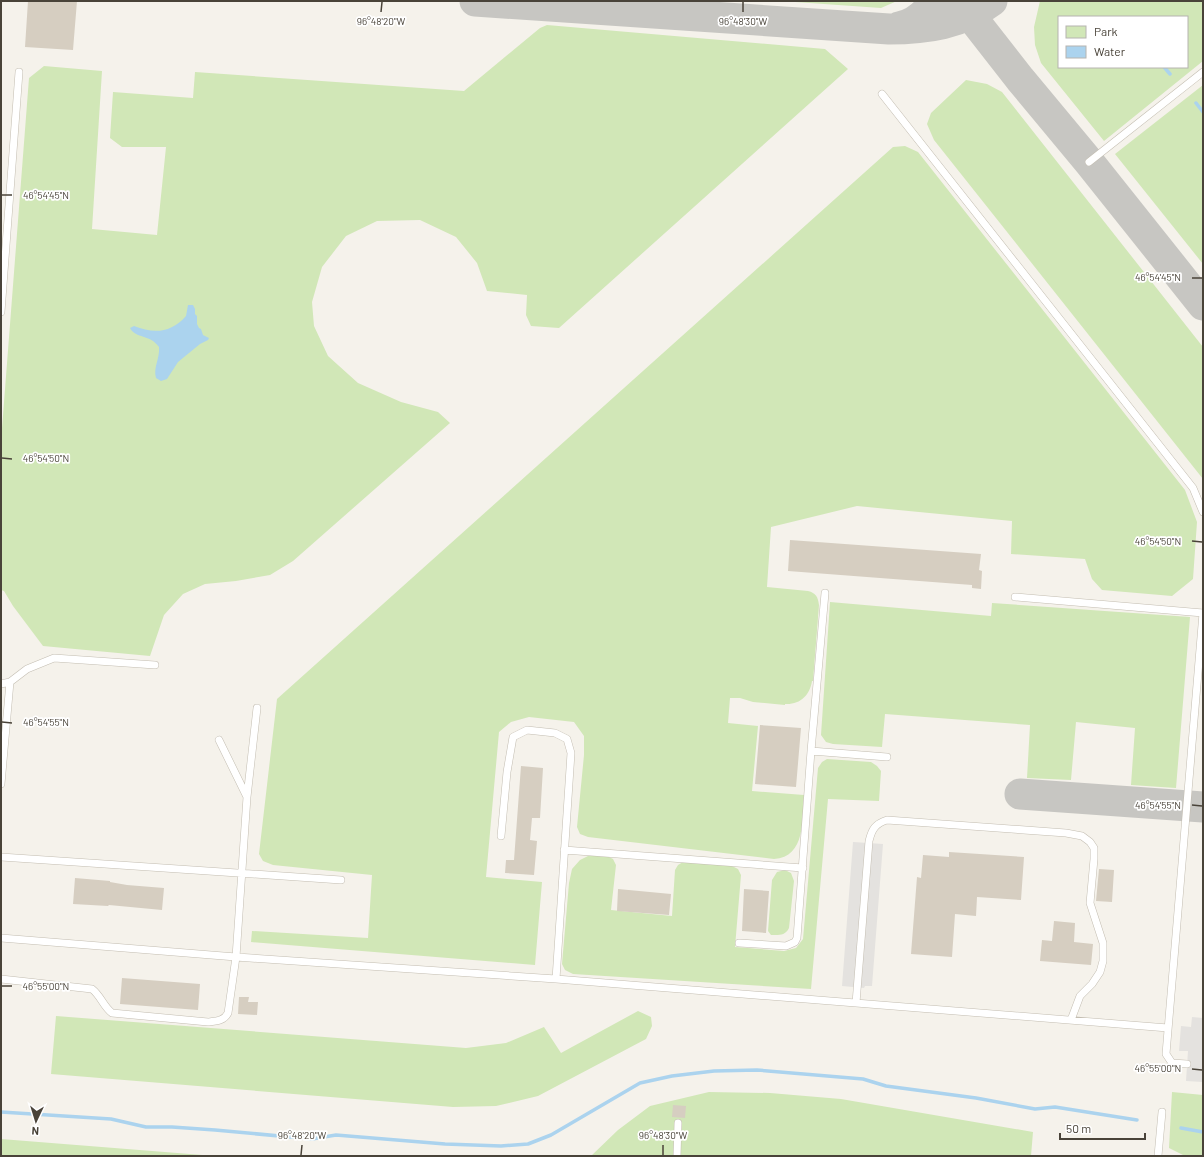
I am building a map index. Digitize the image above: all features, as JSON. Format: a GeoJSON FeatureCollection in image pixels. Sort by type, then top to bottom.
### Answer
{"type":"FeatureCollection","features":[{"type":"Feature","properties":{"kind":"lane"},"geometry":{"type":"LineString","coordinates":[[1,312],[19,72]]}},
{"type":"Feature","properties":{"kind":"lane"},"geometry":{"type":"LineString","coordinates":[[1089,162],[1203,72]]}},
{"type":"Feature","properties":{"kind":"lane"},"geometry":{"type":"LineString","coordinates":[[882,94],[1193,488],[1203,512]]}},
{"type":"Feature","properties":{"kind":"lane"},"geometry":{"type":"LineString","coordinates":[[739,943],[786,946],[795,942],[797,938],[825,593]]}},
{"type":"Feature","properties":{"kind":"lane"},"geometry":{"type":"LineString","coordinates":[[1015,597],[1203,613],[1166,1054],[1172,1063],[1187,1064]]}},
{"type":"Feature","properties":{"kind":"lane"},"geometry":{"type":"LineString","coordinates":[[1,684],[10,682],[27,669],[54,658],[155,665]]}},
{"type":"Feature","properties":{"kind":"lane"},"geometry":{"type":"LineString","coordinates":[[1,784],[10,682]]}},
{"type":"Feature","properties":{"kind":"lane"},"geometry":{"type":"LineString","coordinates":[[1,979],[92,989],[98,994],[106,1008],[112,1013],[208,1022],[218,1021],[225,1018],[228,1013],[236,957],[247,797],[257,708]]}},
{"type":"Feature","properties":{"kind":"lane"},"geometry":{"type":"LineString","coordinates":[[501,836],[507,772],[513,737],[527,730],[555,733],[567,739],[571,753],[556,979]]}},
{"type":"Feature","properties":{"kind":"lane"},"geometry":{"type":"LineString","coordinates":[[219,740],[247,797]]}},
{"type":"Feature","properties":{"kind":"lane"},"geometry":{"type":"LineString","coordinates":[[811,751],[887,757]]}},
{"type":"Feature","properties":{"kind":"lane"},"geometry":{"type":"LineString","coordinates":[[856,1003],[869,841],[872,829],[878,823],[887,820],[1066,833],[1082,836],[1090,842],[1094,848],[1090,903],[1103,943],[1103,961],[1100,972],[1092,984],[1080,996],[1071,1020]]}},
{"type":"Feature","properties":{"kind":"lane"},"geometry":{"type":"LineString","coordinates":[[564,850],[803,868]]}},
{"type":"Feature","properties":{"kind":"lane"},"geometry":{"type":"LineString","coordinates":[[1,857],[241,872],[341,880]]}},
{"type":"Feature","properties":{"kind":"lane"},"geometry":{"type":"LineString","coordinates":[[1,938],[236,957],[556,979],[1168,1028]]}},
{"type":"Feature","properties":{"kind":"lane"},"geometry":{"type":"LineString","coordinates":[[1158,1156],[1162,1112]]}},
{"type":"Feature","properties":{"kind":"lane"},"geometry":{"type":"LineString","coordinates":[[677,1156],[678,1123]]}},
{"type":"Feature","properties":{"kind":"green space"},"geometry":{"type":"Polygon","coordinates":[[[781,1],[897,1],[881,8],[781,1]]]}},
{"type":"Feature","properties":{"kind":"green space"},"geometry":{"type":"Polygon","coordinates":[[[1040,1],[1203,1],[1203,61],[1104,141],[1041,63],[1035,45],[1034,27],[1040,1]]]}},
{"type":"Feature","properties":{"kind":"green space"},"geometry":{"type":"Polygon","coordinates":[[[547,25],[825,49],[848,69],[559,328],[531,326],[526,315],[527,295],[487,291],[477,263],[456,237],[420,220],[377,221],[346,236],[322,267],[312,302],[314,326],[328,356],[358,383],[401,402],[438,412],[450,423],[293,561],[270,575],[236,581],[205,584],[183,594],[164,615],[150,656],[43,646],[13,606],[4,591],[1,590],[1,441],[29,78],[44,66],[102,71],[92,229],[157,235],[166,147],[122,147],[110,138],[113,92],[193,98],[195,72],[464,91],[540,28],[547,25]]]}},
{"type":"Feature","properties":{"kind":"green space"},"geometry":{"type":"Polygon","coordinates":[[[966,80],[987,84],[1002,92],[1203,347],[1203,479],[934,140],[927,124],[931,113],[966,80]]]}},
{"type":"Feature","properties":{"kind":"green space"},"geometry":{"type":"Polygon","coordinates":[[[1203,85],[1203,264],[1115,154],[1203,85]]]}},
{"type":"Feature","properties":{"kind":"green space"},"geometry":{"type":"Polygon","coordinates":[[[905,146],[918,152],[1185,490],[1197,522],[1193,579],[1172,596],[1102,590],[1092,579],[1085,559],[1011,554],[1012,521],[857,506],[771,527],[767,587],[808,591],[815,594],[818,600],[819,605],[813,681],[807,695],[795,703],[785,705],[753,702],[740,698],[730,698],[728,723],[758,726],[752,791],[804,795],[800,835],[792,852],[784,857],[774,859],[588,837],[580,834],[577,827],[584,755],[584,736],[574,722],[529,717],[511,722],[499,732],[486,877],[542,882],[535,965],[251,942],[252,931],[368,938],[372,875],[273,865],[263,861],[259,854],[277,699],[893,147],[905,146]]]}},
{"type":"Feature","properties":{"kind":"green space"},"geometry":{"type":"Polygon","coordinates":[[[830,602],[991,616],[992,603],[1190,617],[1176,788],[1131,785],[1135,728],[1076,722],[1071,780],[1027,778],[1030,725],[885,714],[882,747],[833,744],[826,742],[821,735],[830,602]]]}},
{"type":"Feature","properties":{"kind":"green space"},"geometry":{"type":"Polygon","coordinates":[[[827,759],[871,762],[877,766],[881,771],[879,801],[828,799],[811,989],[573,974],[565,970],[562,964],[569,883],[572,869],[580,860],[590,855],[609,857],[613,859],[616,865],[611,910],[672,916],[675,870],[678,865],[683,862],[732,866],[738,869],[741,875],[735,947],[784,951],[796,948],[803,939],[818,768],[822,762],[827,759]]]}},
{"type":"Feature","properties":{"kind":"green space"},"geometry":{"type":"Polygon","coordinates":[[[785,870],[791,873],[794,881],[789,928],[784,934],[771,935],[768,931],[772,880],[777,872],[785,870]]]}},
{"type":"Feature","properties":{"kind":"green space"},"geometry":{"type":"Polygon","coordinates":[[[638,1011],[651,1017],[652,1026],[646,1039],[538,1096],[496,1106],[453,1107],[51,1074],[56,1016],[466,1048],[506,1043],[544,1027],[561,1053],[638,1011]]]}},
{"type":"Feature","properties":{"kind":"green space"},"geometry":{"type":"Polygon","coordinates":[[[709,1092],[770,1093],[841,1099],[1033,1132],[1031,1156],[591,1156],[618,1130],[650,1106],[709,1092]]]}},
{"type":"Feature","properties":{"kind":"green space"},"geometry":{"type":"Polygon","coordinates":[[[1172,1092],[1203,1095],[1203,1156],[1185,1156],[1169,1148],[1172,1092]]]}},
{"type":"Feature","properties":{"kind":"green space"},"geometry":{"type":"Polygon","coordinates":[[[1,1139],[215,1156],[1,1156],[1,1139]]]}},
{"type":"Feature","properties":{"kind":"shaded area"},"geometry":{"type":"Polygon","coordinates":[[[853,842],[883,844],[872,986],[865,986],[864,988],[842,986],[853,842]]]}},
{"type":"Feature","properties":{"kind":"shaded area"},"geometry":{"type":"Polygon","coordinates":[[[1192,1017],[1203,1018],[1203,1082],[1186,1081],[1188,1051],[1179,1051],[1181,1026],[1191,1027],[1192,1017]]]}},
{"type":"Feature","properties":{"kind":"water"},"geometry":{"type":"Polygon","coordinates":[[[188,305],[193,305],[197,316],[197,324],[203,335],[209,338],[178,362],[167,379],[161,381],[156,378],[155,374],[159,347],[152,340],[136,334],[130,328],[134,326],[141,329],[155,331],[168,329],[180,322],[186,316],[188,305]]]}},
{"type":"Feature","properties":{"kind":"building"},"geometry":{"type":"Polygon","coordinates":[[[28,1],[77,1],[73,50],[25,47],[28,1]]]}},
{"type":"Feature","properties":{"kind":"building"},"geometry":{"type":"Polygon","coordinates":[[[790,540],[981,554],[979,570],[982,571],[981,589],[972,588],[972,585],[788,571],[790,540]]]}},
{"type":"Feature","properties":{"kind":"building"},"geometry":{"type":"Polygon","coordinates":[[[760,725],[801,728],[796,787],[755,784],[760,725]]]}},
{"type":"Feature","properties":{"kind":"building"},"geometry":{"type":"Polygon","coordinates":[[[521,766],[543,768],[540,818],[532,818],[530,840],[537,841],[534,875],[505,873],[506,860],[514,860],[521,766]]]}},
{"type":"Feature","properties":{"kind":"building"},"geometry":{"type":"Polygon","coordinates":[[[949,852],[1024,857],[1021,900],[977,897],[976,916],[955,914],[952,957],[911,954],[917,877],[921,878],[923,855],[949,857],[949,852]]]}},
{"type":"Feature","properties":{"kind":"building"},"geometry":{"type":"Polygon","coordinates":[[[1099,869],[1114,870],[1112,902],[1096,901],[1099,869]]]}},
{"type":"Feature","properties":{"kind":"building"},"geometry":{"type":"Polygon","coordinates":[[[75,878],[164,888],[162,910],[109,905],[73,904],[75,878]]]}},
{"type":"Feature","properties":{"kind":"building"},"geometry":{"type":"Polygon","coordinates":[[[618,889],[671,894],[669,915],[617,911],[618,889]]]}},
{"type":"Feature","properties":{"kind":"building"},"geometry":{"type":"Polygon","coordinates":[[[744,889],[769,891],[766,933],[742,931],[744,889]]]}},
{"type":"Feature","properties":{"kind":"building"},"geometry":{"type":"Polygon","coordinates":[[[1054,921],[1075,923],[1074,942],[1093,944],[1091,965],[1040,961],[1042,940],[1052,941],[1054,921]]]}},
{"type":"Feature","properties":{"kind":"building"},"geometry":{"type":"Polygon","coordinates":[[[122,978],[200,984],[198,1010],[120,1004],[122,978]]]}},
{"type":"Feature","properties":{"kind":"building"},"geometry":{"type":"Polygon","coordinates":[[[239,997],[249,997],[248,1002],[258,1002],[257,1015],[238,1014],[239,997]]]}},
{"type":"Feature","properties":{"kind":"building"},"geometry":{"type":"Polygon","coordinates":[[[673,1105],[686,1106],[685,1118],[672,1117],[673,1105]]]}},
{"type":"Feature","properties":{"kind":"waterway"},"geometry":{"type":"LineString","coordinates":[[1165,68],[1170,74]]}},
{"type":"Feature","properties":{"kind":"waterway"},"geometry":{"type":"LineString","coordinates":[[1196,103],[1203,112]]}},
{"type":"Feature","properties":{"kind":"waterway"},"geometry":{"type":"LineString","coordinates":[[1,1112],[111,1119],[146,1127],[215,1130],[312,1139],[336,1135],[445,1144],[501,1146],[528,1144],[551,1135],[640,1083],[672,1076],[714,1071],[757,1070],[863,1079],[886,1086],[976,1098],[1035,1109],[1055,1107],[1137,1120]]}},
{"type":"Feature","properties":{"kind":"waterway"},"geometry":{"type":"LineString","coordinates":[[1181,1128],[1203,1132]]}},
{"type":"Feature","properties":{"kind":"taxiway"},"geometry":{"type":"LineString","coordinates":[[475,1],[889,29],[916,28],[943,24],[968,15],[992,1]]}},
{"type":"Feature","properties":{"kind":"taxiway"},"geometry":{"type":"LineString","coordinates":[[899,27],[910,24],[920,18],[935,1]]}},
{"type":"Feature","properties":{"kind":"taxiway"},"geometry":{"type":"LineString","coordinates":[[963,1],[970,15],[1020,79],[1089,162],[1203,305]]}},
{"type":"Feature","properties":{"kind":"taxiway"},"geometry":{"type":"LineString","coordinates":[[1020,794],[1203,807]]}}]}
